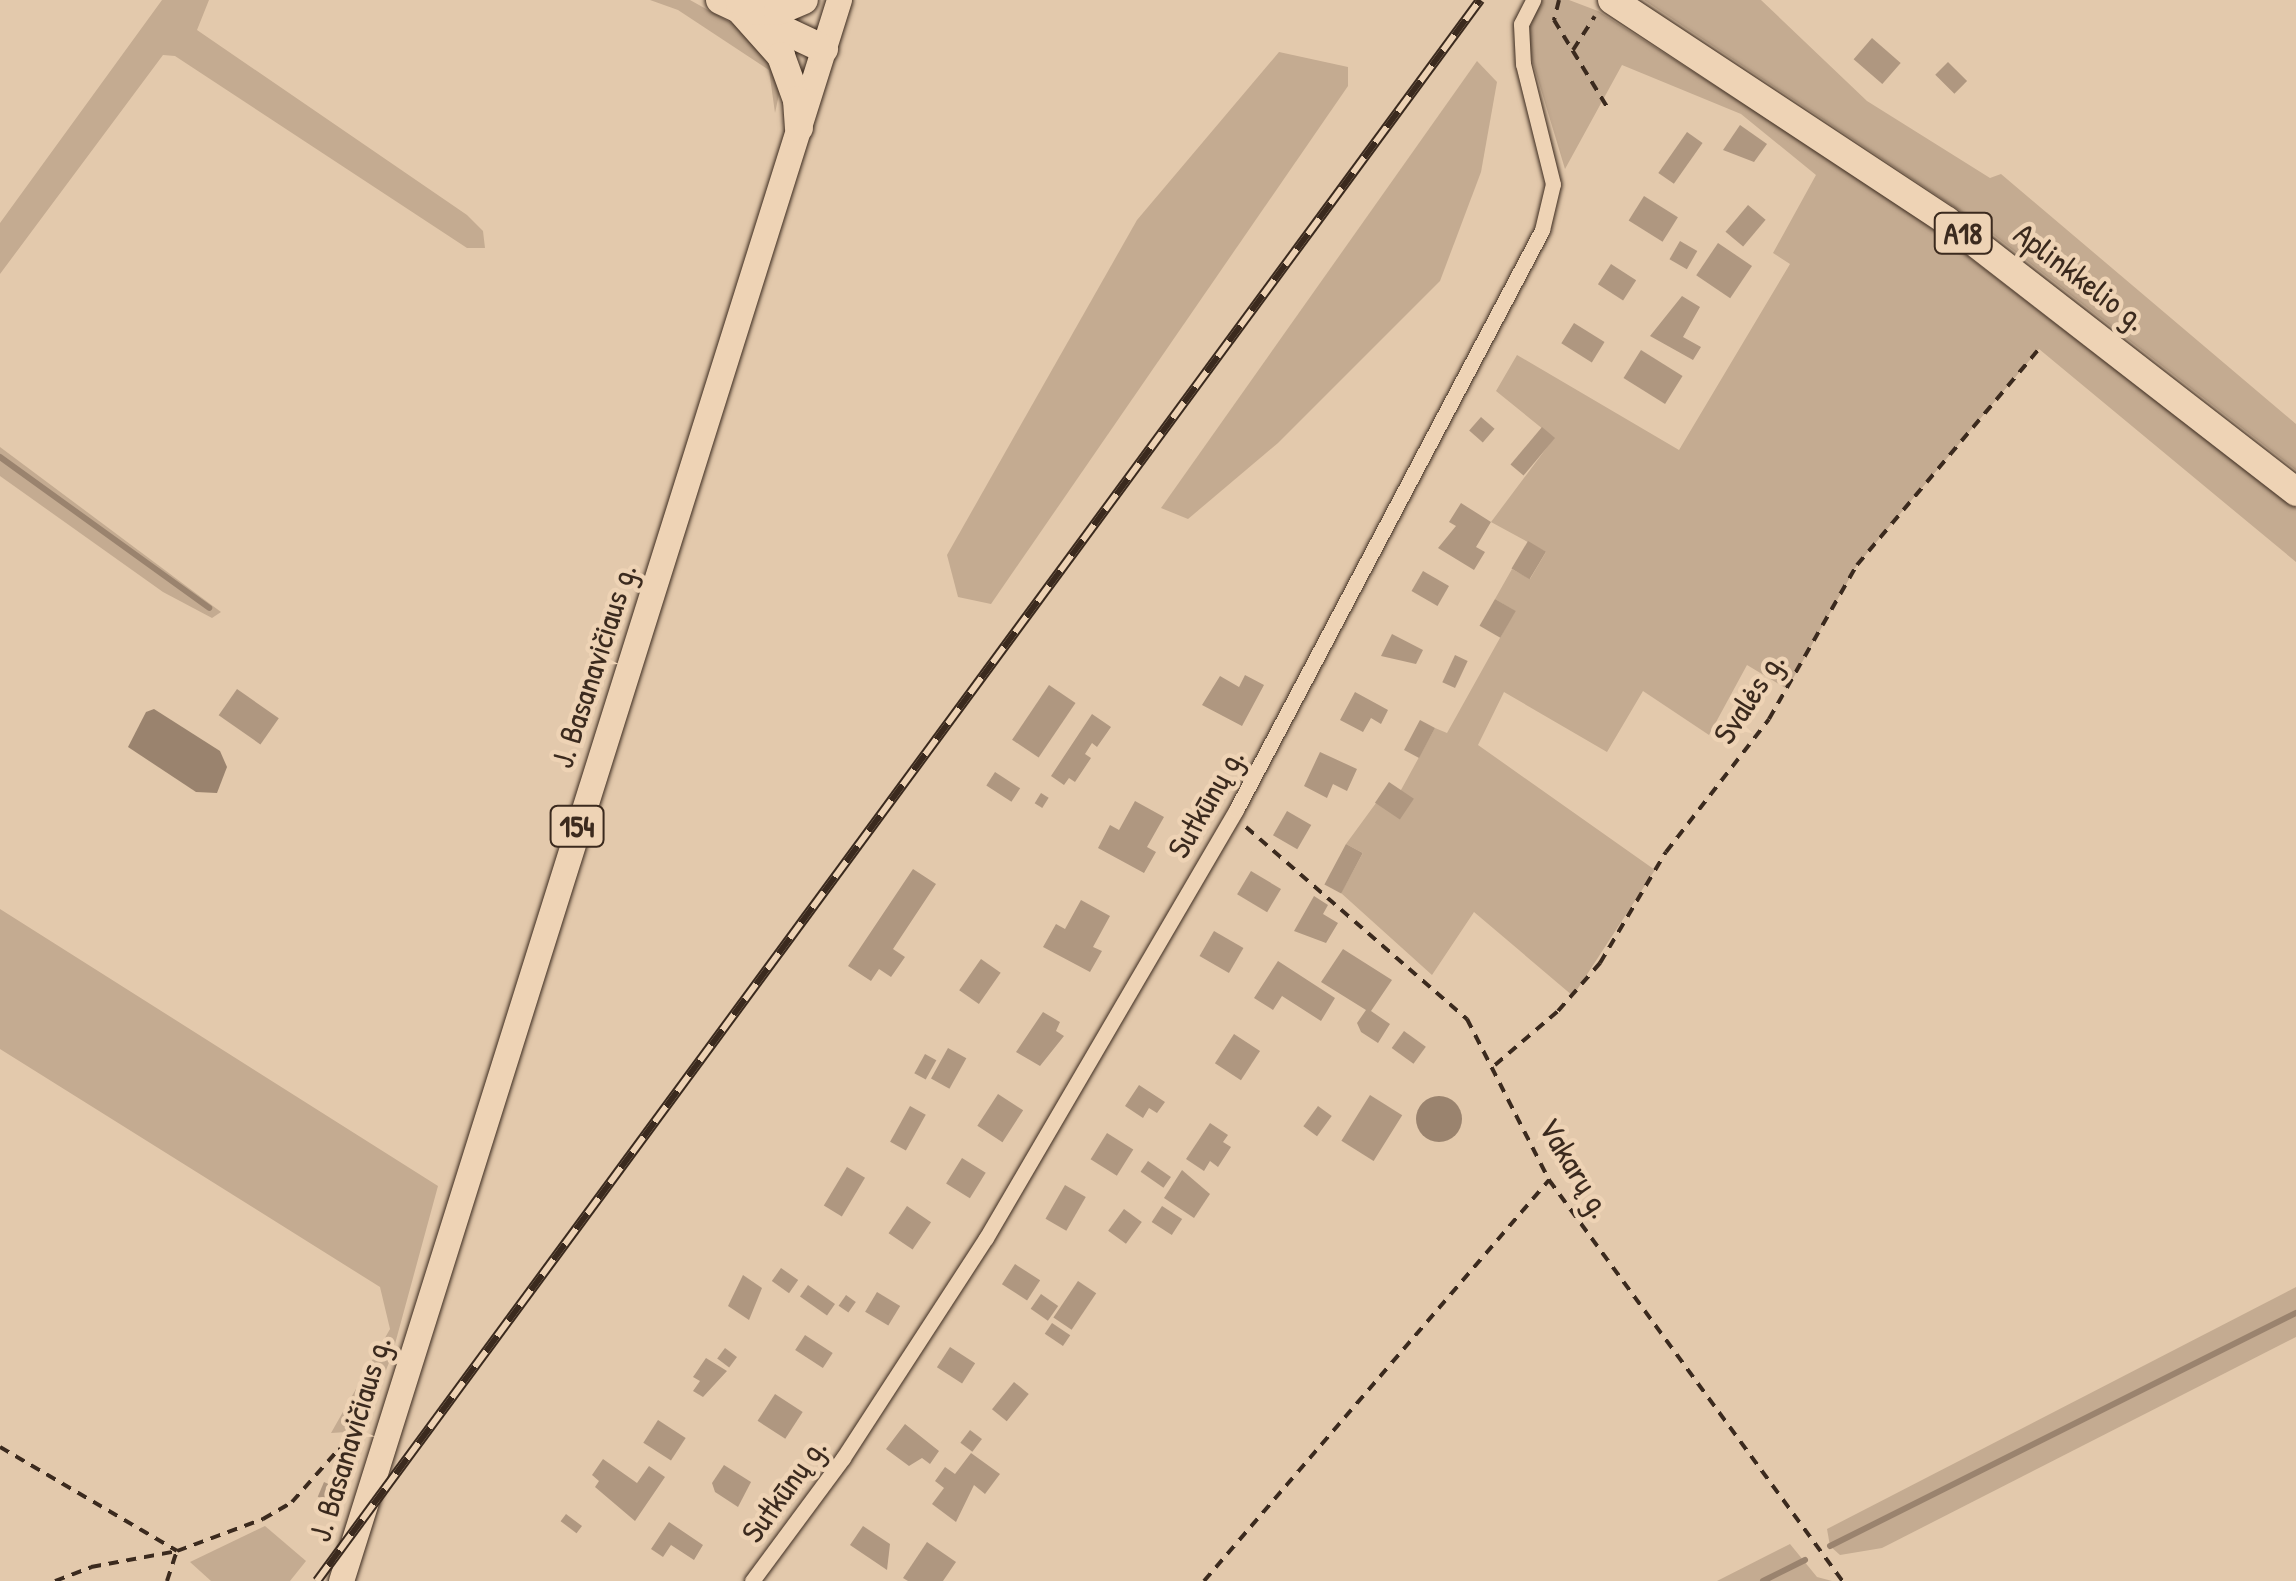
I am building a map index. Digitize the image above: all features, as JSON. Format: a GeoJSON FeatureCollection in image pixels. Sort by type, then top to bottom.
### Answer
{"type":"FeatureCollection","features":[{"type":"Feature","properties":{"kind":"highway"},"geometry":{"type":"LineString","coordinates":[[730,5],[778,11],[804,0]]}},
{"type":"Feature","properties":{"kind":"highway"},"geometry":{"type":"LineString","coordinates":[[730,5],[824,49]]}},
{"type":"Feature","properties":{"kind":"highway"},"geometry":{"type":"LineString","coordinates":[[730,5],[782,56],[797,100],[798,128]]}},
{"type":"Feature","properties":{"kind":"highway","name":"Aplinkkelio g."},"geometry":{"type":"LineString","coordinates":[[1605,6],[1932,211],[2296,492]]}},
{"type":"Feature","properties":{"kind":"main road","name":"J. Basanavičiaus g."},"geometry":{"type":"LineString","coordinates":[[340,1581],[380,1442],[840,0]]}},
{"type":"Feature","properties":{"kind":"street","name":"Sutkūnų g."},"geometry":{"type":"LineString","coordinates":[[752,1581],[842,1458],[986,1238],[1232,816],[1542,230],[1553,184],[1523,64],[1521,24],[1533,0]]}},
{"type":"Feature","properties":{"kind":"path"},"geometry":{"type":"LineString","coordinates":[[1559,0],[1554,20],[1609,110]]}},
{"type":"Feature","properties":{"kind":"path"},"geometry":{"type":"LineString","coordinates":[[1573,50],[1605,6]]}},
{"type":"Feature","properties":{"kind":"path","name":"Svalės g."},"geometry":{"type":"LineString","coordinates":[[1493,1066],[1558,1011],[1600,963],[1666,852],[1768,719],[1857,565],[2040,349]]}},
{"type":"Feature","properties":{"kind":"path","name":"Vakarų g."},"geometry":{"type":"LineString","coordinates":[[1232,816],[1456,1005],[1493,1066],[1549,1180],[1842,1581]]}},
{"type":"Feature","properties":{"kind":"path"},"geometry":{"type":"LineString","coordinates":[[1204,1581],[1549,1180]]}},
{"type":"Feature","properties":{"kind":"path"},"geometry":{"type":"LineString","coordinates":[[55,1581],[91,1567],[177,1551],[264,1520],[292,1502],[338,1450],[380,1442]]}},
{"type":"Feature","properties":{"kind":"path"},"geometry":{"type":"LineString","coordinates":[[0,1447],[177,1551]]}},
{"type":"Feature","properties":{"kind":"path"},"geometry":{"type":"LineString","coordinates":[[166,1581],[177,1551]]}},
{"type":"Feature","properties":{"kind":"shaded area"},"geometry":{"type":"Polygon","coordinates":[[[162,0],[209,0],[197,30],[467,215],[483,231],[485,248],[467,248],[175,56],[163,55],[0,274],[0,223],[162,0]]]}},
{"type":"Feature","properties":{"kind":"shaded area"},"geometry":{"type":"Polygon","coordinates":[[[650,0],[690,0],[762,40],[781,85],[775,113],[769,70],[678,10],[650,0]]]}},
{"type":"Feature","properties":{"kind":"shaded area"},"geometry":{"type":"Polygon","coordinates":[[[1542,0],[1569,0],[1598,11],[1896,201],[2296,508],[2296,562],[2039,349],[1857,565],[1787,689],[1747,665],[1709,735],[1643,691],[1607,752],[1504,692],[1478,745],[1655,870],[1573,996],[1474,912],[1432,975],[1341,893],[1363,853],[1346,844],[1376,803],[1401,818],[1401,790],[1435,728],[1447,733],[1515,611],[1495,599],[1512,569],[1530,579],[1546,552],[1491,522],[1554,438],[1496,391],[1517,355],[1679,450],[1790,264],[1773,253],[1816,175],[1741,114],[1622,65],[1565,169],[1530,53],[1529,29],[1542,0]]]}},
{"type":"Feature","properties":{"kind":"shaded area"},"geometry":{"type":"Polygon","coordinates":[[[1644,0],[1761,0],[1867,101],[1990,178],[2001,174],[2296,424],[2296,470],[1977,222],[1644,0]]]}},
{"type":"Feature","properties":{"kind":"shaded area"},"geometry":{"type":"Polygon","coordinates":[[[1279,52],[1348,67],[1348,86],[991,604],[958,597],[947,555],[1137,220],[1279,52]]]}},
{"type":"Feature","properties":{"kind":"shaded area"},"geometry":{"type":"Polygon","coordinates":[[[1477,61],[1497,82],[1481,172],[1440,281],[1278,443],[1188,519],[1161,508],[1477,61]]]}},
{"type":"Feature","properties":{"kind":"shaded area"},"geometry":{"type":"Polygon","coordinates":[[[0,447],[221,612],[212,618],[163,592],[0,476],[0,447]]]}},
{"type":"Feature","properties":{"kind":"shaded area"},"geometry":{"type":"Polygon","coordinates":[[[154,709],[220,751],[227,767],[217,793],[196,792],[128,747],[146,712],[154,709]]]}},
{"type":"Feature","properties":{"kind":"shaded area"},"geometry":{"type":"Polygon","coordinates":[[[0,909],[438,1186],[392,1355],[362,1431],[331,1433],[390,1329],[380,1287],[0,1049],[0,909]]]}},
{"type":"Feature","properties":{"kind":"shaded area"},"geometry":{"type":"Polygon","coordinates":[[[1439,1096],[1455,1103],[1462,1119],[1455,1135],[1439,1142],[1423,1135],[1416,1119],[1423,1103],[1439,1096]]]}},
{"type":"Feature","properties":{"kind":"shaded area"},"geometry":{"type":"Polygon","coordinates":[[[2296,1287],[2296,1337],[1882,1548],[1840,1555],[1830,1546],[1827,1529],[2296,1287]]]}},
{"type":"Feature","properties":{"kind":"shaded area"},"geometry":{"type":"Polygon","coordinates":[[[265,1526],[306,1561],[290,1581],[211,1581],[190,1562],[265,1526]]]}},
{"type":"Feature","properties":{"kind":"shaded area"},"geometry":{"type":"Polygon","coordinates":[[[1790,1544],[1817,1577],[1832,1581],[1717,1581],[1790,1544]]]}},
{"type":"Feature","properties":{"kind":"building"},"geometry":{"type":"Polygon","coordinates":[[[1872,38],[1901,63],[1882,84],[1854,59],[1872,38]]]}},
{"type":"Feature","properties":{"kind":"building"},"geometry":{"type":"Polygon","coordinates":[[[1948,62],[1967,81],[1954,94],[1935,75],[1948,62]]]}},
{"type":"Feature","properties":{"kind":"building"},"geometry":{"type":"Polygon","coordinates":[[[1740,125],[1767,144],[1754,162],[1723,150],[1740,125]]]}},
{"type":"Feature","properties":{"kind":"building"},"geometry":{"type":"Polygon","coordinates":[[[1687,132],[1703,143],[1674,184],[1658,173],[1687,132]]]}},
{"type":"Feature","properties":{"kind":"building"},"geometry":{"type":"Polygon","coordinates":[[[1644,196],[1678,217],[1663,242],[1629,221],[1644,196]]]}},
{"type":"Feature","properties":{"kind":"building"},"geometry":{"type":"Polygon","coordinates":[[[1748,205],[1766,220],[1743,247],[1726,232],[1748,205]]]}},
{"type":"Feature","properties":{"kind":"building"},"geometry":{"type":"Polygon","coordinates":[[[1680,241],[1697,251],[1687,269],[1670,259],[1680,241]]]}},
{"type":"Feature","properties":{"kind":"building"},"geometry":{"type":"Polygon","coordinates":[[[1718,243],[1752,266],[1730,298],[1696,275],[1718,243]]]}},
{"type":"Feature","properties":{"kind":"building"},"geometry":{"type":"Polygon","coordinates":[[[1611,264],[1636,280],[1623,300],[1598,284],[1611,264]]]}},
{"type":"Feature","properties":{"kind":"building"},"geometry":{"type":"Polygon","coordinates":[[[1682,296],[1700,307],[1683,337],[1701,347],[1693,360],[1650,336],[1682,296]]]}},
{"type":"Feature","properties":{"kind":"building"},"geometry":{"type":"Polygon","coordinates":[[[1574,323],[1605,342],[1592,362],[1561,343],[1574,323]]]}},
{"type":"Feature","properties":{"kind":"building"},"geometry":{"type":"Polygon","coordinates":[[[1641,350],[1683,376],[1665,404],[1624,378],[1641,350]]]}},
{"type":"Feature","properties":{"kind":"building"},"geometry":{"type":"Polygon","coordinates":[[[1481,417],[1495,429],[1483,442],[1469,431],[1481,417]]]}},
{"type":"Feature","properties":{"kind":"building"},"geometry":{"type":"Polygon","coordinates":[[[1542,427],[1555,438],[1524,475],[1511,465],[1542,427]]]}},
{"type":"Feature","properties":{"kind":"building"},"geometry":{"type":"Polygon","coordinates":[[[1461,503],[1491,522],[1476,547],[1485,552],[1474,570],[1438,548],[1456,526],[1449,522],[1461,503]]]}},
{"type":"Feature","properties":{"kind":"building"},"geometry":{"type":"Polygon","coordinates":[[[1528,541],[1546,552],[1530,579],[1512,568],[1528,541]]]}},
{"type":"Feature","properties":{"kind":"building"},"geometry":{"type":"Polygon","coordinates":[[[1423,571],[1449,586],[1437,606],[1412,591],[1423,571]]]}},
{"type":"Feature","properties":{"kind":"building"},"geometry":{"type":"Polygon","coordinates":[[[1495,599],[1516,611],[1500,638],[1480,626],[1495,599]]]}},
{"type":"Feature","properties":{"kind":"building"},"geometry":{"type":"Polygon","coordinates":[[[1392,634],[1423,650],[1416,664],[1381,656],[1392,634]]]}},
{"type":"Feature","properties":{"kind":"building"},"geometry":{"type":"Polygon","coordinates":[[[1455,655],[1468,661],[1455,688],[1442,682],[1455,655]]]}},
{"type":"Feature","properties":{"kind":"building"},"geometry":{"type":"Polygon","coordinates":[[[1245,675],[1264,685],[1242,726],[1202,705],[1220,676],[1239,687],[1245,675]]]}},
{"type":"Feature","properties":{"kind":"building"},"geometry":{"type":"Polygon","coordinates":[[[1049,685],[1076,703],[1039,758],[1012,740],[1049,685]]]}},
{"type":"Feature","properties":{"kind":"building"},"geometry":{"type":"Polygon","coordinates":[[[237,689],[279,718],[260,744],[219,715],[237,689]]]}},
{"type":"Feature","properties":{"kind":"building"},"geometry":{"type":"Polygon","coordinates":[[[1355,692],[1388,710],[1381,724],[1371,718],[1363,732],[1340,720],[1355,692]]]}},
{"type":"Feature","properties":{"kind":"building"},"geometry":{"type":"Polygon","coordinates":[[[1092,714],[1111,727],[1097,747],[1092,743],[1085,754],[1091,758],[1075,782],[1069,778],[1064,785],[1051,776],[1092,714]]]}},
{"type":"Feature","properties":{"kind":"building"},"geometry":{"type":"Polygon","coordinates":[[[1420,720],[1435,728],[1419,758],[1404,750],[1420,720]]]}},
{"type":"Feature","properties":{"kind":"building"},"geometry":{"type":"Polygon","coordinates":[[[1320,752],[1357,769],[1347,791],[1333,784],[1327,798],[1304,786],[1320,752]]]}},
{"type":"Feature","properties":{"kind":"building"},"geometry":{"type":"Polygon","coordinates":[[[995,772],[1020,788],[1011,802],[986,785],[995,772]]]}},
{"type":"Feature","properties":{"kind":"building"},"geometry":{"type":"Polygon","coordinates":[[[1389,782],[1414,799],[1400,820],[1375,803],[1389,782]]]}},
{"type":"Feature","properties":{"kind":"building"},"geometry":{"type":"Polygon","coordinates":[[[1041,793],[1049,798],[1042,808],[1035,803],[1041,793]]]}},
{"type":"Feature","properties":{"kind":"building"},"geometry":{"type":"Polygon","coordinates":[[[1135,801],[1164,817],[1147,847],[1156,852],[1144,873],[1098,848],[1110,825],[1119,830],[1135,801]]]}},
{"type":"Feature","properties":{"kind":"building"},"geometry":{"type":"Polygon","coordinates":[[[1287,811],[1311,825],[1297,849],[1273,835],[1287,811]]]}},
{"type":"Feature","properties":{"kind":"building"},"geometry":{"type":"Polygon","coordinates":[[[1346,844],[1363,853],[1341,894],[1324,885],[1346,844]]]}},
{"type":"Feature","properties":{"kind":"building"},"geometry":{"type":"Polygon","coordinates":[[[913,869],[936,884],[893,949],[905,957],[891,977],[879,969],[871,981],[848,966],[913,869]]]}},
{"type":"Feature","properties":{"kind":"building"},"geometry":{"type":"Polygon","coordinates":[[[1251,871],[1281,889],[1267,912],[1237,894],[1251,871]]]}},
{"type":"Feature","properties":{"kind":"building"},"geometry":{"type":"Polygon","coordinates":[[[1314,896],[1328,905],[1323,914],[1338,923],[1326,943],[1294,931],[1314,896]]]}},
{"type":"Feature","properties":{"kind":"building"},"geometry":{"type":"Polygon","coordinates":[[[1081,900],[1110,916],[1093,947],[1102,951],[1090,972],[1043,947],[1056,924],[1065,929],[1081,900]]]}},
{"type":"Feature","properties":{"kind":"building"},"geometry":{"type":"Polygon","coordinates":[[[1214,931],[1243,948],[1229,973],[1200,956],[1214,931]]]}},
{"type":"Feature","properties":{"kind":"building"},"geometry":{"type":"Polygon","coordinates":[[[1343,949],[1392,980],[1371,1011],[1390,1024],[1378,1043],[1361,1032],[1357,1023],[1366,1010],[1321,982],[1343,949]]]}},
{"type":"Feature","properties":{"kind":"building"},"geometry":{"type":"Polygon","coordinates":[[[981,959],[1001,973],[979,1004],[959,990],[981,959]]]}},
{"type":"Feature","properties":{"kind":"building"},"geometry":{"type":"Polygon","coordinates":[[[1278,961],[1335,998],[1321,1021],[1282,996],[1273,1010],[1254,998],[1278,961]]]}},
{"type":"Feature","properties":{"kind":"building"},"geometry":{"type":"Polygon","coordinates":[[[1043,1012],[1060,1022],[1056,1031],[1064,1036],[1040,1066],[1016,1052],[1043,1012]]]}},
{"type":"Feature","properties":{"kind":"building"},"geometry":{"type":"Polygon","coordinates":[[[1404,1031],[1426,1047],[1413,1064],[1392,1048],[1404,1031]]]}},
{"type":"Feature","properties":{"kind":"building"},"geometry":{"type":"Polygon","coordinates":[[[1234,1034],[1260,1051],[1241,1080],[1215,1063],[1234,1034]]]}},
{"type":"Feature","properties":{"kind":"building"},"geometry":{"type":"Polygon","coordinates":[[[948,1048],[966,1058],[949,1089],[931,1079],[948,1048]]]}},
{"type":"Feature","properties":{"kind":"building"},"geometry":{"type":"Polygon","coordinates":[[[925,1054],[936,1060],[926,1080],[914,1073],[925,1054]]]}},
{"type":"Feature","properties":{"kind":"building"},"geometry":{"type":"Polygon","coordinates":[[[1139,1085],[1165,1102],[1157,1113],[1149,1108],[1143,1118],[1125,1106],[1139,1085]]]}},
{"type":"Feature","properties":{"kind":"building"},"geometry":{"type":"Polygon","coordinates":[[[998,1094],[1023,1110],[1002,1142],[977,1126],[998,1094]]]}},
{"type":"Feature","properties":{"kind":"building"},"geometry":{"type":"Polygon","coordinates":[[[1370,1095],[1402,1115],[1374,1161],[1341,1141],[1370,1095]]]}},
{"type":"Feature","properties":{"kind":"building"},"geometry":{"type":"Polygon","coordinates":[[[910,1106],[926,1115],[906,1151],[890,1142],[910,1106]]]}},
{"type":"Feature","properties":{"kind":"building"},"geometry":{"type":"Polygon","coordinates":[[[1318,1106],[1332,1116],[1317,1136],[1303,1126],[1318,1106]]]}},
{"type":"Feature","properties":{"kind":"building"},"geometry":{"type":"Polygon","coordinates":[[[1210,1123],[1228,1135],[1223,1142],[1231,1147],[1218,1167],[1210,1161],[1204,1171],[1186,1159],[1210,1123]]]}},
{"type":"Feature","properties":{"kind":"building"},"geometry":{"type":"Polygon","coordinates":[[[1107,1133],[1133,1149],[1117,1176],[1091,1159],[1107,1133]]]}},
{"type":"Feature","properties":{"kind":"building"},"geometry":{"type":"Polygon","coordinates":[[[962,1158],[986,1173],[970,1198],[946,1183],[962,1158]]]}},
{"type":"Feature","properties":{"kind":"building"},"geometry":{"type":"Polygon","coordinates":[[[1148,1161],[1171,1177],[1163,1188],[1141,1172],[1148,1161]]]}},
{"type":"Feature","properties":{"kind":"building"},"geometry":{"type":"Polygon","coordinates":[[[847,1167],[865,1178],[842,1216],[824,1206],[847,1167]]]}},
{"type":"Feature","properties":{"kind":"building"},"geometry":{"type":"Polygon","coordinates":[[[1182,1170],[1210,1194],[1194,1218],[1164,1198],[1182,1170]]]}},
{"type":"Feature","properties":{"kind":"building"},"geometry":{"type":"Polygon","coordinates":[[[1065,1185],[1086,1197],[1066,1231],[1046,1219],[1065,1185]]]}},
{"type":"Feature","properties":{"kind":"building"},"geometry":{"type":"Polygon","coordinates":[[[907,1206],[931,1222],[913,1250],[889,1233],[907,1206]]]}},
{"type":"Feature","properties":{"kind":"building"},"geometry":{"type":"Polygon","coordinates":[[[1162,1206],[1182,1219],[1172,1235],[1152,1222],[1162,1206]]]}},
{"type":"Feature","properties":{"kind":"building"},"geometry":{"type":"Polygon","coordinates":[[[1124,1209],[1142,1222],[1126,1244],[1108,1231],[1124,1209]]]}},
{"type":"Feature","properties":{"kind":"building"},"geometry":{"type":"Polygon","coordinates":[[[1015,1264],[1040,1280],[1027,1300],[1002,1284],[1015,1264]]]}},
{"type":"Feature","properties":{"kind":"building"},"geometry":{"type":"Polygon","coordinates":[[[781,1268],[798,1280],[789,1293],[772,1281],[781,1268]]]}},
{"type":"Feature","properties":{"kind":"building"},"geometry":{"type":"Polygon","coordinates":[[[743,1275],[762,1288],[749,1320],[728,1306],[743,1275]]]}},
{"type":"Feature","properties":{"kind":"building"},"geometry":{"type":"Polygon","coordinates":[[[1078,1281],[1096,1293],[1072,1330],[1053,1317],[1078,1281]]]}},
{"type":"Feature","properties":{"kind":"building"},"geometry":{"type":"Polygon","coordinates":[[[808,1285],[835,1304],[827,1315],[800,1296],[808,1285]]]}},
{"type":"Feature","properties":{"kind":"building"},"geometry":{"type":"Polygon","coordinates":[[[877,1292],[900,1306],[888,1326],[865,1312],[877,1292]]]}},
{"type":"Feature","properties":{"kind":"building"},"geometry":{"type":"Polygon","coordinates":[[[1041,1294],[1058,1306],[1048,1321],[1031,1309],[1041,1294]]]}},
{"type":"Feature","properties":{"kind":"building"},"geometry":{"type":"Polygon","coordinates":[[[846,1295],[856,1302],[848,1313],[839,1306],[846,1295]]]}},
{"type":"Feature","properties":{"kind":"building"},"geometry":{"type":"Polygon","coordinates":[[[1052,1323],[1070,1335],[1063,1346],[1045,1334],[1052,1323]]]}},
{"type":"Feature","properties":{"kind":"building"},"geometry":{"type":"Polygon","coordinates":[[[805,1335],[833,1353],[823,1368],[795,1350],[805,1335]]]}},
{"type":"Feature","properties":{"kind":"building"},"geometry":{"type":"Polygon","coordinates":[[[950,1347],[975,1363],[962,1383],[937,1367],[950,1347]]]}},
{"type":"Feature","properties":{"kind":"building"},"geometry":{"type":"Polygon","coordinates":[[[725,1348],[737,1357],[729,1367],[717,1358],[725,1348]]]}},
{"type":"Feature","properties":{"kind":"building"},"geometry":{"type":"Polygon","coordinates":[[[706,1358],[727,1371],[703,1397],[693,1391],[700,1381],[693,1377],[706,1358]]]}},
{"type":"Feature","properties":{"kind":"building"},"geometry":{"type":"Polygon","coordinates":[[[1014,1382],[1029,1394],[1007,1421],[992,1409],[1014,1382]]]}},
{"type":"Feature","properties":{"kind":"building"},"geometry":{"type":"Polygon","coordinates":[[[775,1394],[803,1412],[785,1439],[758,1421],[775,1394]]]}},
{"type":"Feature","properties":{"kind":"building"},"geometry":{"type":"Polygon","coordinates":[[[658,1420],[686,1438],[671,1461],[643,1443],[658,1420]]]}},
{"type":"Feature","properties":{"kind":"building"},"geometry":{"type":"Polygon","coordinates":[[[905,1424],[939,1451],[930,1464],[922,1458],[909,1466],[886,1449],[905,1424]]]}},
{"type":"Feature","properties":{"kind":"building"},"geometry":{"type":"Polygon","coordinates":[[[970,1430],[982,1439],[972,1452],[960,1443],[970,1430]]]}},
{"type":"Feature","properties":{"kind":"building"},"geometry":{"type":"Polygon","coordinates":[[[971,1453],[1000,1474],[985,1494],[974,1485],[956,1522],[932,1504],[944,1488],[935,1481],[945,1467],[955,1474],[971,1453]]]}},
{"type":"Feature","properties":{"kind":"building"},"geometry":{"type":"Polygon","coordinates":[[[603,1459],[637,1483],[649,1466],[665,1477],[635,1521],[595,1487],[599,1481],[592,1475],[603,1459]]]}},
{"type":"Feature","properties":{"kind":"building"},"geometry":{"type":"Polygon","coordinates":[[[724,1465],[751,1482],[738,1507],[715,1492],[712,1483],[724,1465]]]}},
{"type":"Feature","properties":{"kind":"building"},"geometry":{"type":"Polygon","coordinates":[[[324,1482],[331,1485],[325,1500],[318,1497],[324,1482]]]}},
{"type":"Feature","properties":{"kind":"building"},"geometry":{"type":"Polygon","coordinates":[[[566,1514],[582,1526],[577,1533],[561,1521],[566,1514]]]}},
{"type":"Feature","properties":{"kind":"building"},"geometry":{"type":"Polygon","coordinates":[[[669,1522],[703,1545],[694,1560],[671,1545],[663,1557],[651,1549],[669,1522]]]}},
{"type":"Feature","properties":{"kind":"building"},"geometry":{"type":"Polygon","coordinates":[[[863,1526],[890,1544],[887,1570],[850,1545],[863,1526]]]}},
{"type":"Feature","properties":{"kind":"building"},"geometry":{"type":"Polygon","coordinates":[[[927,1542],[956,1562],[943,1581],[908,1581],[903,1578],[927,1542]]]}},
{"type":"Feature","properties":{"kind":"waterway"},"geometry":{"type":"LineString","coordinates":[[0,457],[209,608]]}},
{"type":"Feature","properties":{"kind":"waterway"},"geometry":{"type":"LineString","coordinates":[[1830,1546],[2296,1313]]}},
{"type":"Feature","properties":{"kind":"waterway"},"geometry":{"type":"LineString","coordinates":[[1763,1581],[1805,1560]]}},
{"type":"Feature","properties":{"kind":"railway"},"geometry":{"type":"LineString","coordinates":[[317,1581],[1480,0]]}}]}
